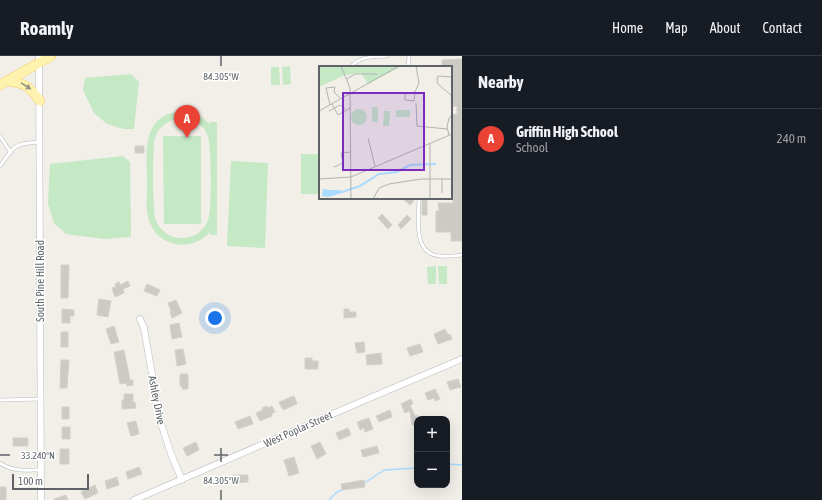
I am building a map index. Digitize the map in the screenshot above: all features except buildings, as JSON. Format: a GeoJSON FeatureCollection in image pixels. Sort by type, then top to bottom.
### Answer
{"type":"FeatureCollection","features":[{"type":"Feature","properties":{"kind":"main road"},"geometry":{"type":"LineString","coordinates":[[3,83],[39,59],[51,56]]}},
{"type":"Feature","properties":{"kind":"main road"},"geometry":{"type":"LineString","coordinates":[[3,83],[18,82],[28,86],[40,101]]}},
{"type":"Feature","properties":{"kind":"street","name":"South Pine Hill Road"},"geometry":{"type":"LineString","coordinates":[[39,59],[41,500]]}},
{"type":"Feature","properties":{"kind":"street","name":"Ashley Drive"},"geometry":{"type":"LineString","coordinates":[[140,320],[144,328],[160,420],[171,454],[182,480]]}},
{"type":"Feature","properties":{"kind":"street","name":"West Poplar Street"},"geometry":{"type":"LineString","coordinates":[[134,500],[462,359]]}},
{"type":"Feature","properties":{"kind":"lane"},"geometry":{"type":"LineString","coordinates":[[352,66],[355,61],[364,58],[387,56]]}},
{"type":"Feature","properties":{"kind":"lane"},"geometry":{"type":"LineString","coordinates":[[408,66],[409,56]]}},
{"type":"Feature","properties":{"kind":"lane"},"geometry":{"type":"LineString","coordinates":[[0,136],[11,153]]}},
{"type":"Feature","properties":{"kind":"lane"},"geometry":{"type":"LineString","coordinates":[[0,166],[14,148],[26,143],[40,142]]}},
{"type":"Feature","properties":{"kind":"lane"},"geometry":{"type":"LineString","coordinates":[[419,199],[420,244],[431,254],[439,256],[462,255]]}},
{"type":"Feature","properties":{"kind":"lane"},"geometry":{"type":"LineString","coordinates":[[0,400],[41,399]]}},
{"type":"Feature","properties":{"kind":"lane"},"geometry":{"type":"LineString","coordinates":[[0,463],[18,471],[41,470]]}},
{"type":"Feature","properties":{"kind":"green space"},"geometry":{"type":"Polygon","coordinates":[[[290,66],[291,84],[283,85],[282,67],[290,66]]]}},
{"type":"Feature","properties":{"kind":"green space"},"geometry":{"type":"Polygon","coordinates":[[[271,67],[279,67],[280,85],[271,85],[271,67]]]}},
{"type":"Feature","properties":{"kind":"green space"},"geometry":{"type":"Polygon","coordinates":[[[131,74],[139,82],[134,129],[124,129],[107,124],[94,113],[83,90],[85,78],[131,74]]]}},
{"type":"Feature","properties":{"kind":"green space"},"geometry":{"type":"Polygon","coordinates":[[[185,111],[200,116],[209,124],[210,122],[217,122],[217,235],[210,235],[210,232],[195,243],[186,245],[169,242],[161,238],[150,223],[147,214],[147,149],[149,138],[152,128],[158,120],[168,114],[185,111]],[[181,118],[168,122],[160,128],[156,135],[154,142],[153,195],[156,221],[161,228],[170,236],[186,238],[191,237],[201,231],[208,220],[211,194],[211,169],[210,148],[205,130],[194,121],[181,118]]]}},
{"type":"Feature","properties":{"kind":"green space"},"geometry":{"type":"Polygon","coordinates":[[[163,136],[201,136],[201,224],[164,224],[163,136]]]}},
{"type":"Feature","properties":{"kind":"green space"},"geometry":{"type":"Polygon","coordinates":[[[301,154],[319,154],[319,194],[301,194],[301,154]]]}},
{"type":"Feature","properties":{"kind":"green space"},"geometry":{"type":"Polygon","coordinates":[[[123,156],[130,162],[131,237],[104,239],[66,234],[54,223],[48,204],[50,164],[123,156]]]}},
{"type":"Feature","properties":{"kind":"green space"},"geometry":{"type":"Polygon","coordinates":[[[231,161],[268,163],[265,248],[227,246],[231,161]]]}},
{"type":"Feature","properties":{"kind":"green space"},"geometry":{"type":"Polygon","coordinates":[[[436,266],[436,284],[428,284],[427,267],[436,266]]]}},
{"type":"Feature","properties":{"kind":"green space"},"geometry":{"type":"Polygon","coordinates":[[[438,266],[447,266],[447,284],[439,284],[438,266]]]}},
{"type":"Feature","properties":{"kind":"waterway"},"geometry":{"type":"LineString","coordinates":[[450,464],[462,465]]}},
{"type":"Feature","properties":{"kind":"waterway"},"geometry":{"type":"LineString","coordinates":[[363,484],[384,470],[414,468]]}},
{"type":"Feature","properties":{"kind":"waterway"},"geometry":{"type":"LineString","coordinates":[[329,500],[337,492],[342,490]]}},
{"type":"Feature","properties":{"kind":"place","name":"Griffin High School"},"geometry":{"type":"Point","coordinates":[187,138]}}]}
